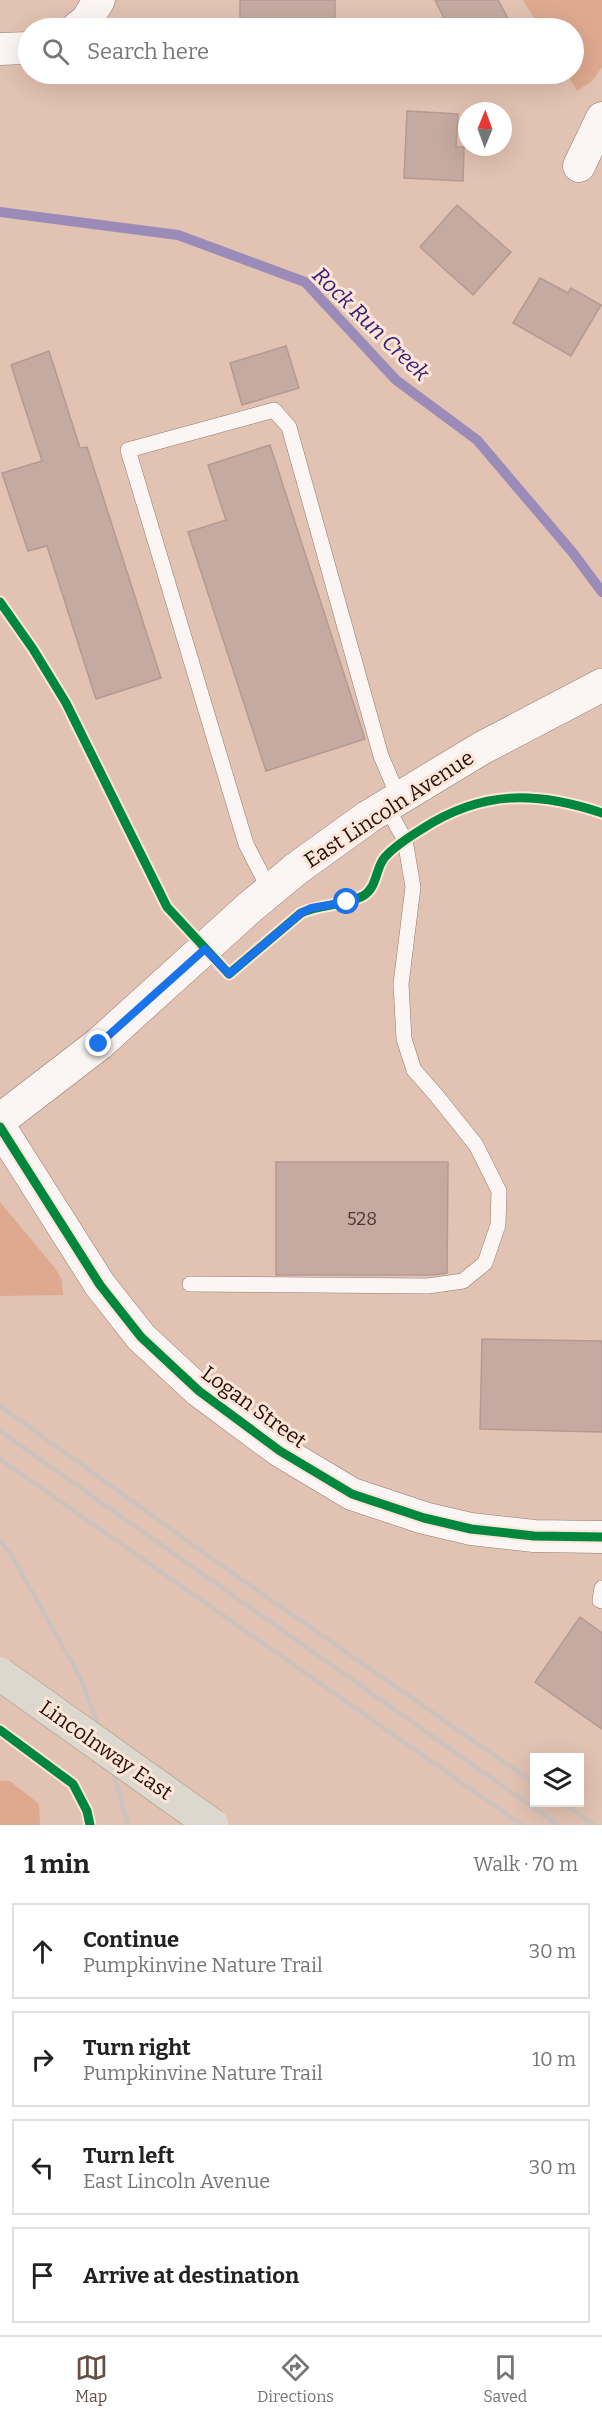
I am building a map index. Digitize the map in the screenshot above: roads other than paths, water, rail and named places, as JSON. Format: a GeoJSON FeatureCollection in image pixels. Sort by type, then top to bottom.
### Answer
{"type":"FeatureCollection","features":[{"type":"Feature","properties":{"kind":"highway","name":"Lincolnway East"},"geometry":{"type":"LineString","coordinates":[[0,1674],[212,1825]]}},
{"type":"Feature","properties":{"kind":"main road","name":"East Lincoln Avenue"},"geometry":{"type":"LineString","coordinates":[[0,1120],[99,1044],[296,869],[393,802],[482,748],[591,690]]}},
{"type":"Feature","properties":{"kind":"street"},"geometry":{"type":"LineString","coordinates":[[0,50],[18,49]]}},
{"type":"Feature","properties":{"kind":"street"},"geometry":{"type":"LineString","coordinates":[[579,166],[602,118]]}},
{"type":"Feature","properties":{"kind":"street","name":"Logan Street"},"geometry":{"type":"LineString","coordinates":[[0,1127],[100,1285],[141,1337],[199,1391],[280,1451],[352,1494],[424,1518],[471,1529],[523,1534],[602,1537]]}},
{"type":"Feature","properties":{"kind":"lane"},"geometry":{"type":"LineString","coordinates":[[190,1284],[428,1286],[463,1281],[485,1263],[498,1225],[499,1191],[476,1145],[414,1070],[404,1040],[401,984],[413,886],[405,840],[289,428],[274,410],[128,450],[246,844],[270,891]]}},
{"type":"Feature","properties":{"kind":"lane"},"geometry":{"type":"LineString","coordinates":[[602,1588],[600,1600],[602,1600]]}},
{"type":"Feature","properties":{"kind":"waterway","name":"Rock Run Creek"},"geometry":{"type":"LineString","coordinates":[[0,212],[178,235],[305,282],[396,380],[477,440],[573,553],[602,592]]}},
{"type":"Feature","properties":{"kind":"railway"},"geometry":{"type":"LineString","coordinates":[[0,1406],[221,1565],[530,1780]]}},
{"type":"Feature","properties":{"kind":"railway"},"geometry":{"type":"LineString","coordinates":[[0,1431],[558,1825]]}},
{"type":"Feature","properties":{"kind":"railway"},"geometry":{"type":"LineString","coordinates":[[0,1459],[522,1825]]}},
{"type":"Feature","properties":{"kind":"railway"},"geometry":{"type":"LineString","coordinates":[[0,1541],[13,1558],[80,1677],[105,1743],[128,1825]]}},
{"type":"Feature","properties":{"kind":"railway"},"geometry":{"type":"LineString","coordinates":[[569,1807],[594,1825]]}}]}
